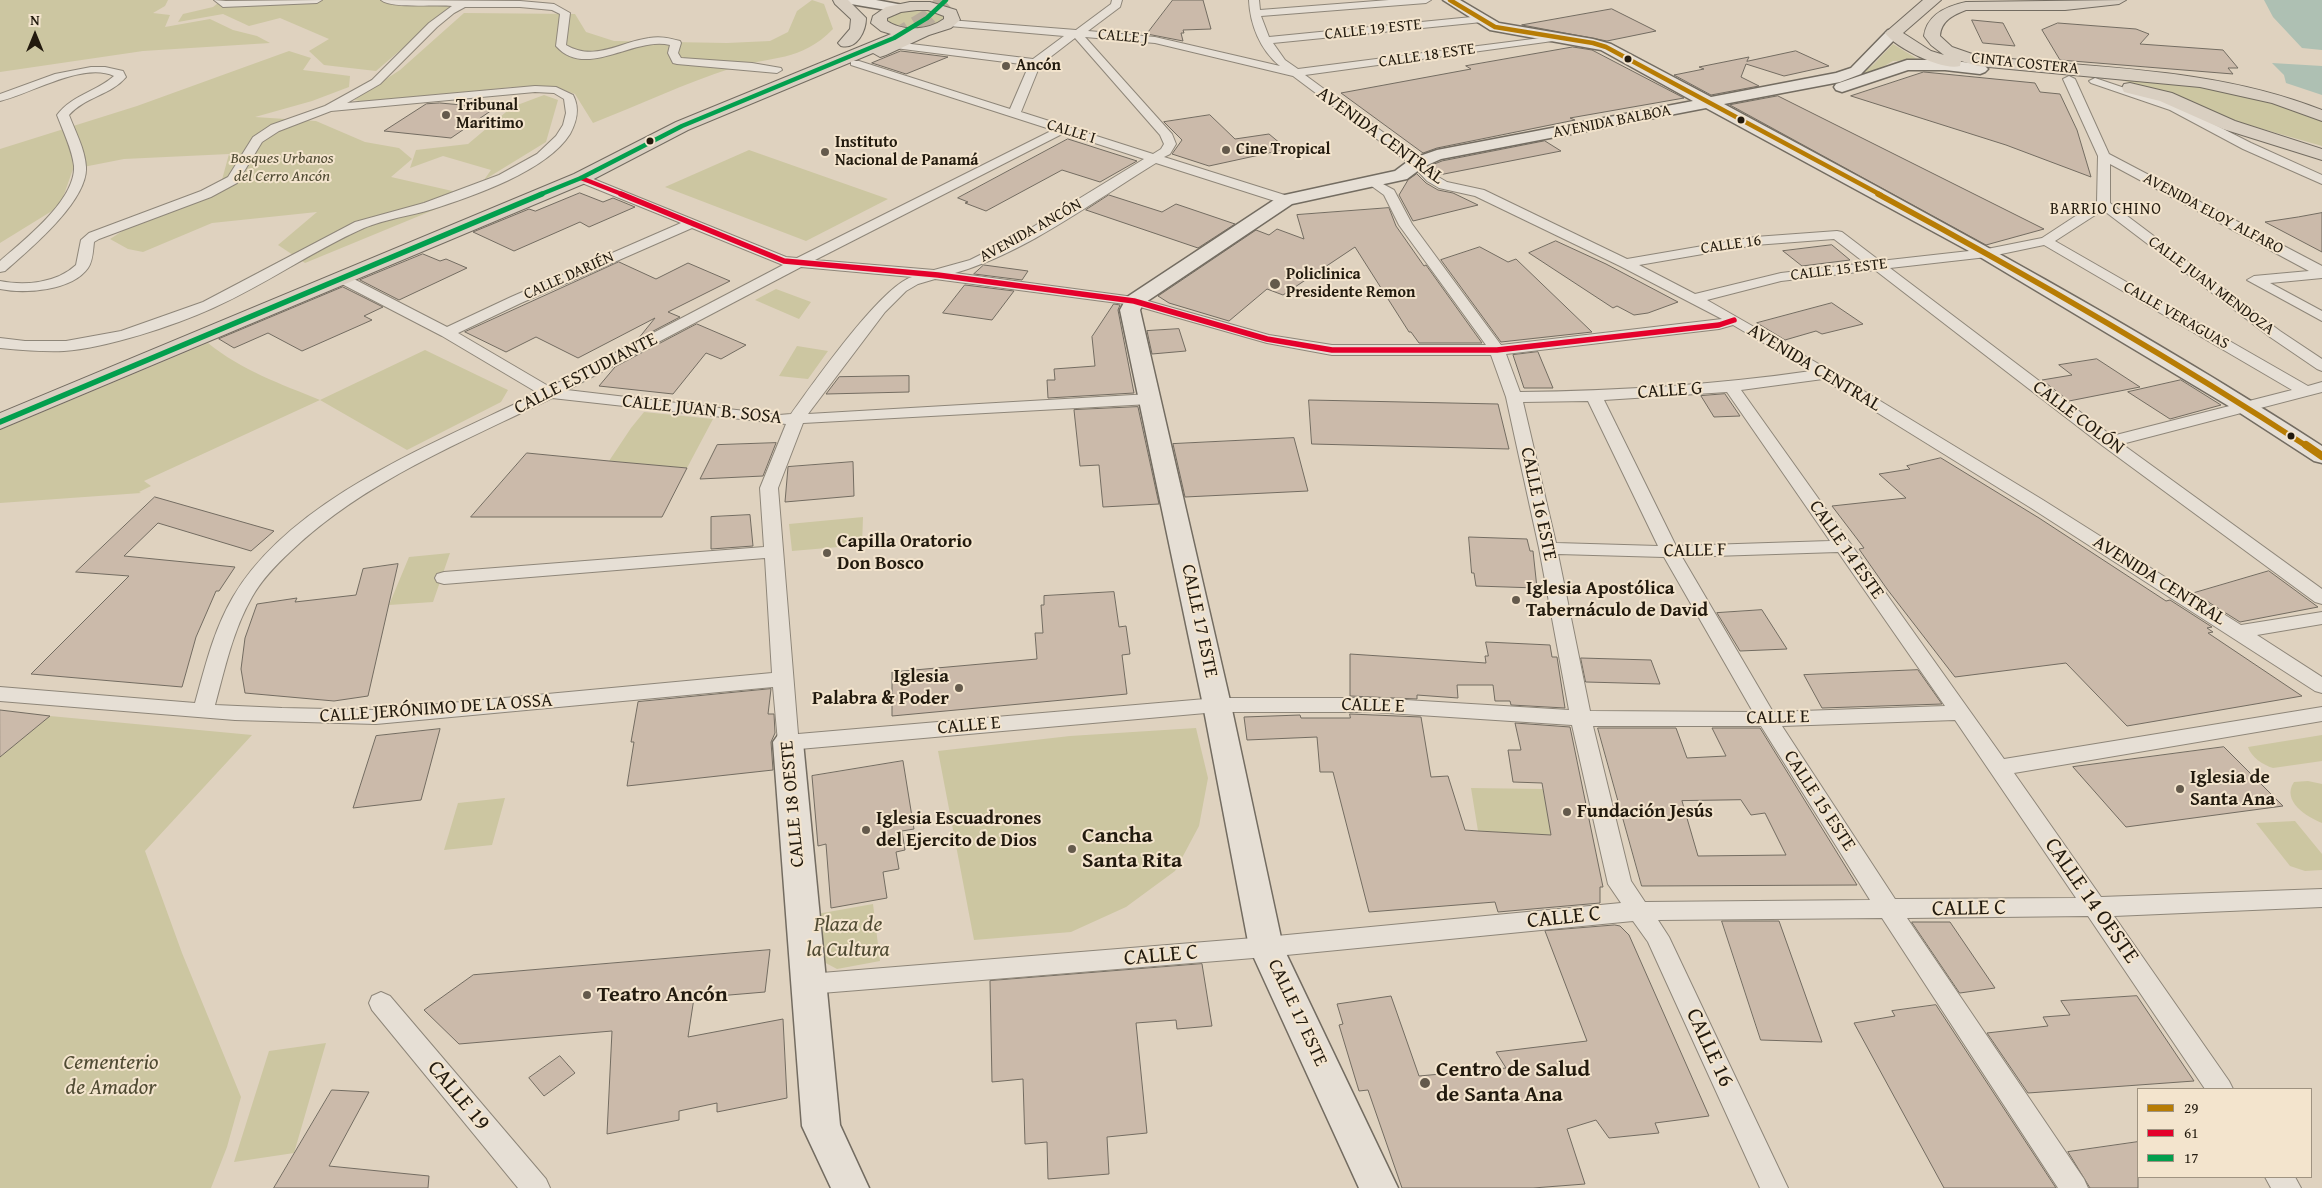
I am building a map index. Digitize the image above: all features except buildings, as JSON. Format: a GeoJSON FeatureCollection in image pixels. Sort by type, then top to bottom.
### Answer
{"type":"FeatureCollection","features":[{"type":"Feature","properties":{"kind":"highway"},"geometry":{"type":"LineString","coordinates":[[846,0],[943,6],[961,0]]}},
{"type":"Feature","properties":{"kind":"highway"},"geometry":{"type":"LineString","coordinates":[[846,0],[859,18],[858,30],[846,43]]}},
{"type":"Feature","properties":{"kind":"highway","name":"AVENIDA BALBOA"},"geometry":{"type":"LineString","coordinates":[[1893,33],[1929,0]]}},
{"type":"Feature","properties":{"kind":"highway"},"geometry":{"type":"LineString","coordinates":[[2007,0],[2053,0]]}},
{"type":"Feature","properties":{"kind":"highway","name":"CINTA COSTERA"},"geometry":{"type":"LineString","coordinates":[[2119,0],[2065,6],[1966,6],[1953,9],[1945,14],[1935,25],[1932,36],[1950,52],[1978,61],[2177,79],[2240,89],[2274,98],[2322,116]]}},
{"type":"Feature","properties":{"kind":"highway"},"geometry":{"type":"LineString","coordinates":[[0,422],[855,63],[887,32],[905,4]]}},
{"type":"Feature","properties":{"kind":"highway"},"geometry":{"type":"LineString","coordinates":[[928,30],[943,6]]}},
{"type":"Feature","properties":{"kind":"highway"},"geometry":{"type":"LineString","coordinates":[[630,133],[777,70],[846,43],[897,30],[928,30]]}},
{"type":"Feature","properties":{"kind":"highway"},"geometry":{"type":"LineString","coordinates":[[0,409],[568,172],[629,140],[887,32],[928,30]]}},
{"type":"Feature","properties":{"kind":"highway"},"geometry":{"type":"LineString","coordinates":[[581,178],[682,126],[887,32]]}},
{"type":"Feature","properties":{"kind":"highway","name":"CINTA COSTERA"},"geometry":{"type":"LineString","coordinates":[[1893,33],[1924,54],[1980,69],[2095,81],[2166,97],[2229,125],[2322,155]]}},
{"type":"Feature","properties":{"kind":"highway"},"geometry":{"type":"LineString","coordinates":[[2274,98],[2322,110]]}},
{"type":"Feature","properties":{"kind":"highway"},"geometry":{"type":"LineString","coordinates":[[2258,134],[2322,148]]}},
{"type":"Feature","properties":{"kind":"highway"},"geometry":{"type":"LineString","coordinates":[[510,196],[562,168]]}},
{"type":"Feature","properties":{"kind":"street"},"geometry":{"type":"LineString","coordinates":[[219,0],[223,4],[317,0]]}},
{"type":"Feature","properties":{"kind":"street"},"geometry":{"type":"LineString","coordinates":[[386,0],[409,3],[432,0],[520,4],[561,10],[565,13],[561,46],[568,53],[581,56],[596,55],[643,42],[668,39],[676,43],[674,53],[677,61],[698,65],[754,66],[777,70]]}},
{"type":"Feature","properties":{"kind":"street"},"geometry":{"type":"LineString","coordinates":[[846,0],[864,7],[887,32],[1035,63]]}},
{"type":"Feature","properties":{"kind":"street"},"geometry":{"type":"LineString","coordinates":[[1014,114],[1035,63],[1066,38],[1079,33],[1116,5],[1117,0]]}},
{"type":"Feature","properties":{"kind":"street","name":"AVENIDA CENTRAL"},"geometry":{"type":"LineString","coordinates":[[1254,0],[1256,23],[1265,40],[1281,62],[1417,163],[1431,178],[1443,185],[1480,193],[1625,263],[1734,320],[1826,374],[2240,632],[2322,686]]}},
{"type":"Feature","properties":{"kind":"street"},"geometry":{"type":"LineString","coordinates":[[1254,14],[1426,0]]}},
{"type":"Feature","properties":{"kind":"street"},"geometry":{"type":"LineString","coordinates":[[1450,0],[1495,27],[1593,42],[1606,47],[1715,108],[1987,253],[2245,406],[2322,456]]}},
{"type":"Feature","properties":{"kind":"street"},"geometry":{"type":"LineString","coordinates":[[0,285],[42,286],[74,274],[83,266],[88,240],[94,236],[206,194],[233,180],[257,140],[275,128],[329,108],[376,82],[433,25],[467,2]]}},
{"type":"Feature","properties":{"kind":"street","name":"CALLE J"},"geometry":{"type":"LineString","coordinates":[[943,6],[1079,33],[1155,40],[1294,72]]}},
{"type":"Feature","properties":{"kind":"street","name":"CALLE 19 ESTE"},"geometry":{"type":"LineString","coordinates":[[1265,40],[1482,20]]}},
{"type":"Feature","properties":{"kind":"street","name":"AVENIDA ANCÓN"},"geometry":{"type":"LineString","coordinates":[[797,418],[819,386],[880,309],[901,288],[913,281],[975,263],[1023,239],[1166,151],[1170,144],[1166,134],[1081,41],[1079,33]]}},
{"type":"Feature","properties":{"kind":"street","name":"AVENIDA BALBOA"},"geometry":{"type":"LineString","coordinates":[[1715,108],[1820,82],[1856,71],[1893,33]]}},
{"type":"Feature","properties":{"kind":"street","name":"CALLE 18 ESTE"},"geometry":{"type":"LineString","coordinates":[[1294,72],[1560,37]]}},
{"type":"Feature","properties":{"kind":"street","name":"CALLE I"},"geometry":{"type":"LineString","coordinates":[[855,63],[1286,200]]}},
{"type":"Feature","properties":{"kind":"street","name":"AVENIDA BALBOA"},"geometry":{"type":"LineString","coordinates":[[1417,163],[1436,155],[1826,91],[1907,65],[1925,64],[1980,69]]}},
{"type":"Feature","properties":{"kind":"street"},"geometry":{"type":"LineString","coordinates":[[0,98],[80,72],[110,70],[119,73],[120,77],[114,84],[79,99],[63,115],[81,169],[74,188],[65,204],[0,268]]}},
{"type":"Feature","properties":{"kind":"street"},"geometry":{"type":"LineString","coordinates":[[1856,71],[1852,75],[1860,78],[1874,76]]}},
{"type":"Feature","properties":{"kind":"street"},"geometry":{"type":"LineString","coordinates":[[1987,253],[2046,241],[2103,204],[2104,156],[2069,79]]}},
{"type":"Feature","properties":{"kind":"street"},"geometry":{"type":"LineString","coordinates":[[2095,81],[2174,108],[2247,146],[2322,180]]}},
{"type":"Feature","properties":{"kind":"street"},"geometry":{"type":"LineString","coordinates":[[0,343],[25,346],[66,346],[124,335],[208,306],[360,225],[429,206],[503,178],[541,157],[561,138],[570,124],[572,113],[570,97],[556,90],[535,89],[329,108]]}},
{"type":"Feature","properties":{"kind":"street","name":"CALLE ESTUDIANTE"},"geometry":{"type":"LineString","coordinates":[[203,711],[224,639],[239,600],[266,565],[308,527],[344,499],[377,480],[550,393],[797,263],[1063,129]]}},
{"type":"Feature","properties":{"kind":"street","name":"AVENIDA ELOY ALFARO"},"geometry":{"type":"LineString","coordinates":[[2104,156],[2322,273]]}},
{"type":"Feature","properties":{"kind":"street"},"geometry":{"type":"LineString","coordinates":[[1134,301],[1286,200],[1401,175],[1417,163]]}},
{"type":"Feature","properties":{"kind":"street"},"geometry":{"type":"LineString","coordinates":[[581,178],[784,261],[938,275],[1134,301],[1267,339],[1299,346],[1341,350],[1496,350],[1719,325],[1734,320]]}},
{"type":"Feature","properties":{"kind":"street","name":"CALLE 16 ESTE"},"geometry":{"type":"LineString","coordinates":[[1372,182],[1389,193],[1406,225],[1496,350],[1514,397],[1548,548],[1581,717],[1620,884],[1639,911]]}},
{"type":"Feature","properties":{"kind":"street","name":"CALLE JUAN MENDOZA"},"geometry":{"type":"LineString","coordinates":[[2103,204],[2268,329],[2322,366]]}},
{"type":"Feature","properties":{"kind":"street","name":"CALLE DARIÉN"},"geometry":{"type":"LineString","coordinates":[[447,333],[542,288],[692,222]]}},
{"type":"Feature","properties":{"kind":"street","name":"CALLE 16"},"geometry":{"type":"LineString","coordinates":[[1625,263],[1755,241],[1837,235]]}},
{"type":"Feature","properties":{"kind":"street","name":"CALLE COLÓN"},"geometry":{"type":"LineString","coordinates":[[1837,235],[2109,442],[2322,598]]}},
{"type":"Feature","properties":{"kind":"street","name":"CALLE VERAGUAS"},"geometry":{"type":"LineString","coordinates":[[2046,241],[2305,391]]}},
{"type":"Feature","properties":{"kind":"street","name":"CALLE 15 ESTE"},"geometry":{"type":"LineString","coordinates":[[1693,299],[1781,278],[1987,253]]}},
{"type":"Feature","properties":{"kind":"street"},"geometry":{"type":"LineString","coordinates":[[2322,273],[2254,280],[2322,317]]}},
{"type":"Feature","properties":{"kind":"street","name":"CALLE JUAN B. SOSA"},"geometry":{"type":"LineString","coordinates":[[343,278],[447,333],[550,393],[779,420],[1150,399]]}},
{"type":"Feature","properties":{"kind":"street","name":"CALLE 17 ESTE"},"geometry":{"type":"LineString","coordinates":[[1134,301],[1130,310],[1217,705],[1266,947],[1379,1188]]}},
{"type":"Feature","properties":{"kind":"street","name":"CALLE G"},"geometry":{"type":"LineString","coordinates":[[1514,397],[1594,396],[1731,387],[1826,374]]}},
{"type":"Feature","properties":{"kind":"street"},"geometry":{"type":"LineString","coordinates":[[2109,442],[2322,386]]}},
{"type":"Feature","properties":{"kind":"street","name":"CALLE 14 ESTE"},"geometry":{"type":"LineString","coordinates":[[1731,387],[1960,713]]}},
{"type":"Feature","properties":{"kind":"street","name":"CALLE 15 ESTE"},"geometry":{"type":"LineString","coordinates":[[1594,396],[1670,552],[1767,719],[1889,910],[2074,1188]]}},
{"type":"Feature","properties":{"kind":"street","name":"CALLE 18 OESTE"},"geometry":{"type":"LineString","coordinates":[[797,418],[769,488],[772,552],[821,1126],[850,1188]]}},
{"type":"Feature","properties":{"kind":"street","name":"CALLE F"},"geometry":{"type":"LineString","coordinates":[[1548,548],[1670,552],[1843,546]]}},
{"type":"Feature","properties":{"kind":"street"},"geometry":{"type":"LineString","coordinates":[[444,578],[772,552]]}},
{"type":"Feature","properties":{"kind":"street"},"geometry":{"type":"LineString","coordinates":[[2240,632],[2322,618]]}},
{"type":"Feature","properties":{"kind":"street","name":"CALLE JERÓNIMO DE LA OSSA"},"geometry":{"type":"LineString","coordinates":[[0,694],[203,711],[316,718],[376,717],[782,679]]}},
{"type":"Feature","properties":{"kind":"street","name":"CALLE E"},"geometry":{"type":"LineString","coordinates":[[788,742],[1217,705],[1373,704],[1601,719],[1767,719],[1960,713]]}},
{"type":"Feature","properties":{"kind":"street","name":"CALLE 14 OESTE"},"geometry":{"type":"LineString","coordinates":[[1960,713],[2096,907],[2219,1088]]}},
{"type":"Feature","properties":{"kind":"street"},"geometry":{"type":"LineString","coordinates":[[1999,768],[2322,714]]}},
{"type":"Feature","properties":{"kind":"street","name":"CALLE C"},"geometry":{"type":"LineString","coordinates":[[809,984],[1266,947],[1639,911],[2096,907],[2322,898]]}},
{"type":"Feature","properties":{"kind":"street","name":"CALLE 16"},"geometry":{"type":"LineString","coordinates":[[1639,911],[1658,937],[1774,1188]]}},
{"type":"Feature","properties":{"kind":"street","name":"CALLE 19"},"geometry":{"type":"LineString","coordinates":[[381,1004],[476,1120],[536,1188]]}},
{"type":"Feature","properties":{"kind":"green space"},"geometry":{"type":"Polygon","coordinates":[[[0,0],[168,0],[165,6],[153,13],[170,15],[165,27],[210,19],[233,30],[257,36],[270,43],[143,51],[0,72],[0,0]]]}},
{"type":"Feature","properties":{"kind":"green space"},"geometry":{"type":"Polygon","coordinates":[[[222,0],[390,0],[400,3],[453,5],[376,71],[324,65],[309,51],[329,39],[280,18],[249,26],[223,14],[178,22],[183,14],[213,7],[222,0]]]}},
{"type":"Feature","properties":{"kind":"green space"},"geometry":{"type":"Polygon","coordinates":[[[812,0],[824,4],[833,29],[821,40],[809,47],[797,53],[746,64],[714,74],[593,123],[575,94],[551,86],[513,87],[368,102],[354,100],[400,70],[464,13],[575,14],[586,32],[614,41],[727,43],[770,41],[788,32],[797,11],[812,0]]]}},
{"type":"Feature","properties":{"kind":"green space"},"geometry":{"type":"Polygon","coordinates":[[[909,9],[930,10],[944,17],[933,26],[916,29],[899,27],[887,20],[891,15],[909,9]]]}},
{"type":"Feature","properties":{"kind":"green space"},"geometry":{"type":"Polygon","coordinates":[[[1893,44],[1919,60],[1893,61],[1872,73],[1859,75],[1873,65],[1893,44]]]}},
{"type":"Feature","properties":{"kind":"green space","name":"Bosques Urbanos del Cerro Ancón"},"geometry":{"type":"Polygon","coordinates":[[[289,51],[311,58],[303,70],[350,76],[349,87],[312,101],[255,117],[316,121],[365,142],[399,148],[412,159],[391,177],[470,195],[305,263],[278,245],[317,212],[212,223],[143,252],[128,249],[110,239],[149,214],[220,187],[229,154],[124,159],[73,169],[60,206],[0,243],[0,149],[137,106],[289,51]]]}},
{"type":"Feature","properties":{"kind":"green space"},"geometry":{"type":"Polygon","coordinates":[[[2085,74],[2191,85],[2248,95],[2322,118],[2322,146],[2238,122],[2162,91],[2121,80],[2085,74]]]}},
{"type":"Feature","properties":{"kind":"green space"},"geometry":{"type":"Polygon","coordinates":[[[544,95],[558,100],[546,142],[484,180],[491,170],[443,156],[410,168],[416,150],[468,144],[512,107],[544,95]]]}},
{"type":"Feature","properties":{"kind":"green space"},"geometry":{"type":"Polygon","coordinates":[[[749,150],[888,199],[806,241],[665,187],[749,150]]]}},
{"type":"Feature","properties":{"kind":"green space"},"geometry":{"type":"Polygon","coordinates":[[[776,289],[811,302],[799,319],[755,300],[776,289]]]}},
{"type":"Feature","properties":{"kind":"green space"},"geometry":{"type":"Polygon","coordinates":[[[208,343],[248,369],[320,400],[144,481],[151,486],[139,492],[141,493],[0,503],[0,430],[208,343]]]}},
{"type":"Feature","properties":{"kind":"green space"},"geometry":{"type":"Polygon","coordinates":[[[797,346],[828,351],[808,379],[779,376],[797,346]]]}},
{"type":"Feature","properties":{"kind":"green space"},"geometry":{"type":"Polygon","coordinates":[[[425,350],[508,390],[501,402],[407,450],[320,400],[425,350]]]}},
{"type":"Feature","properties":{"kind":"green space"},"geometry":{"type":"Polygon","coordinates":[[[644,412],[713,419],[687,468],[609,461],[644,412]]]}},
{"type":"Feature","properties":{"kind":"green space"},"geometry":{"type":"Polygon","coordinates":[[[863,517],[862,545],[792,551],[789,524],[863,517]]]}},
{"type":"Feature","properties":{"kind":"green space"},"geometry":{"type":"Polygon","coordinates":[[[450,553],[433,602],[389,605],[409,557],[450,553]]]}},
{"type":"Feature","properties":{"kind":"green space","name":"Cementerio de Amador"},"geometry":{"type":"Polygon","coordinates":[[[50,716],[252,735],[145,851],[182,953],[241,1097],[227,1147],[211,1188],[0,1188],[0,757],[50,716]]]}},
{"type":"Feature","properties":{"kind":"green space","name":"Cancha Santa Rita"},"geometry":{"type":"Polygon","coordinates":[[[1196,728],[1208,778],[1199,826],[1175,871],[1126,907],[1071,932],[974,940],[938,751],[1070,736],[1196,728]]]}},
{"type":"Feature","properties":{"kind":"green space"},"geometry":{"type":"Polygon","coordinates":[[[2322,735],[2322,761],[2273,768],[2258,760],[2248,747],[2322,735]]]}},
{"type":"Feature","properties":{"kind":"green space"},"geometry":{"type":"Polygon","coordinates":[[[2308,781],[2322,784],[2322,823],[2303,812],[2293,802],[2291,796],[2294,782],[2308,781]]]}},
{"type":"Feature","properties":{"kind":"green space"},"geometry":{"type":"Polygon","coordinates":[[[1471,788],[1543,789],[1551,835],[1478,831],[1471,788]]]}},
{"type":"Feature","properties":{"kind":"green space"},"geometry":{"type":"Polygon","coordinates":[[[505,798],[492,845],[444,850],[458,803],[505,798]]]}},
{"type":"Feature","properties":{"kind":"green space"},"geometry":{"type":"Polygon","coordinates":[[[2295,821],[2322,854],[2322,870],[2305,871],[2290,866],[2256,823],[2295,821]]]}},
{"type":"Feature","properties":{"kind":"green space","name":"Plaza de la Cultura"},"geometry":{"type":"Polygon","coordinates":[[[873,904],[880,961],[837,969],[822,961],[817,914],[873,904]]]}},
{"type":"Feature","properties":{"kind":"green space"},"geometry":{"type":"Polygon","coordinates":[[[326,1043],[294,1153],[234,1162],[269,1051],[326,1043]]]}},
{"type":"Feature","properties":{"kind":"shaded area"},"geometry":{"type":"Polygon","coordinates":[[[2264,0],[2322,0],[2322,50],[2302,48],[2273,17],[2264,0]]]}},
{"type":"Feature","properties":{"kind":"shaded area"},"geometry":{"type":"Polygon","coordinates":[[[2272,63],[2322,66],[2322,95],[2286,83],[2284,75],[2272,63]]]}},
{"type":"Feature","properties":{"kind":"tunnel"},"geometry":{"type":"LineString","coordinates":[[894,38],[927,18],[945,1]]}},
{"type":"Feature","properties":{"kind":"transit line","name":"17"},"geometry":{"type":"LineString","coordinates":[[0,422],[581,178],[682,126],[894,38],[927,18],[946,0]]}},
{"type":"Feature","properties":{"kind":"transit line","name":"29"},"geometry":{"type":"LineString","coordinates":[[1450,0],[1495,27],[1593,43],[1606,47],[1987,253],[2245,406],[2322,456]]}},
{"type":"Feature","properties":{"kind":"transit line","name":"61"},"geometry":{"type":"LineString","coordinates":[[581,178],[784,261],[938,275],[1134,301],[1267,339],[1332,350],[1497,350],[1719,325],[1734,320]]}},
{"type":"Feature","properties":{"kind":"place","name":"Ancón"},"geometry":{"type":"Point","coordinates":[1006,66]}},
{"type":"Feature","properties":{"kind":"place","name":"Tribunal Maritimo"},"geometry":{"type":"Point","coordinates":[446,115]}},
{"type":"Feature","properties":{"kind":"place","name":"Cine Tropical"},"geometry":{"type":"Point","coordinates":[1226,150]}},
{"type":"Feature","properties":{"kind":"place","name":"Instituto Nacional de Panamá"},"geometry":{"type":"Point","coordinates":[825,152]}},
{"type":"Feature","properties":{"kind":"place","name":"Policlinica Presidente Remon"},"geometry":{"type":"Point","coordinates":[1275,284]}},
{"type":"Feature","properties":{"kind":"place","name":"Capilla Oratorio Don Bosco"},"geometry":{"type":"Point","coordinates":[827,553]}},
{"type":"Feature","properties":{"kind":"place","name":"Iglesia Apostólica Tabernáculo de David"},"geometry":{"type":"Point","coordinates":[1516,600]}},
{"type":"Feature","properties":{"kind":"place","name":"Iglesia Palabra & Poder"},"geometry":{"type":"Point","coordinates":[959,688]}},
{"type":"Feature","properties":{"kind":"place","name":"Iglesia de Santa Ana"},"geometry":{"type":"Point","coordinates":[2180,789]}},
{"type":"Feature","properties":{"kind":"place","name":"Fundación Jesús"},"geometry":{"type":"Point","coordinates":[1567,812]}},
{"type":"Feature","properties":{"kind":"place","name":"Iglesia Escuadrones del Ejercito de Dios"},"geometry":{"type":"Point","coordinates":[866,830]}},
{"type":"Feature","properties":{"kind":"place","name":"Cancha Santa Rita"},"geometry":{"type":"Point","coordinates":[1072,849]}},
{"type":"Feature","properties":{"kind":"place","name":"Teatro Ancón"},"geometry":{"type":"Point","coordinates":[587,995]}},
{"type":"Feature","properties":{"kind":"place","name":"Centro de Salud de Santa Ana"},"geometry":{"type":"Point","coordinates":[1425,1083]}},
{"type":"Feature","properties":{"kind":"district","name":"BARRIO CHINO"},"geometry":{"type":"Point","coordinates":[2106,210]}}]}
